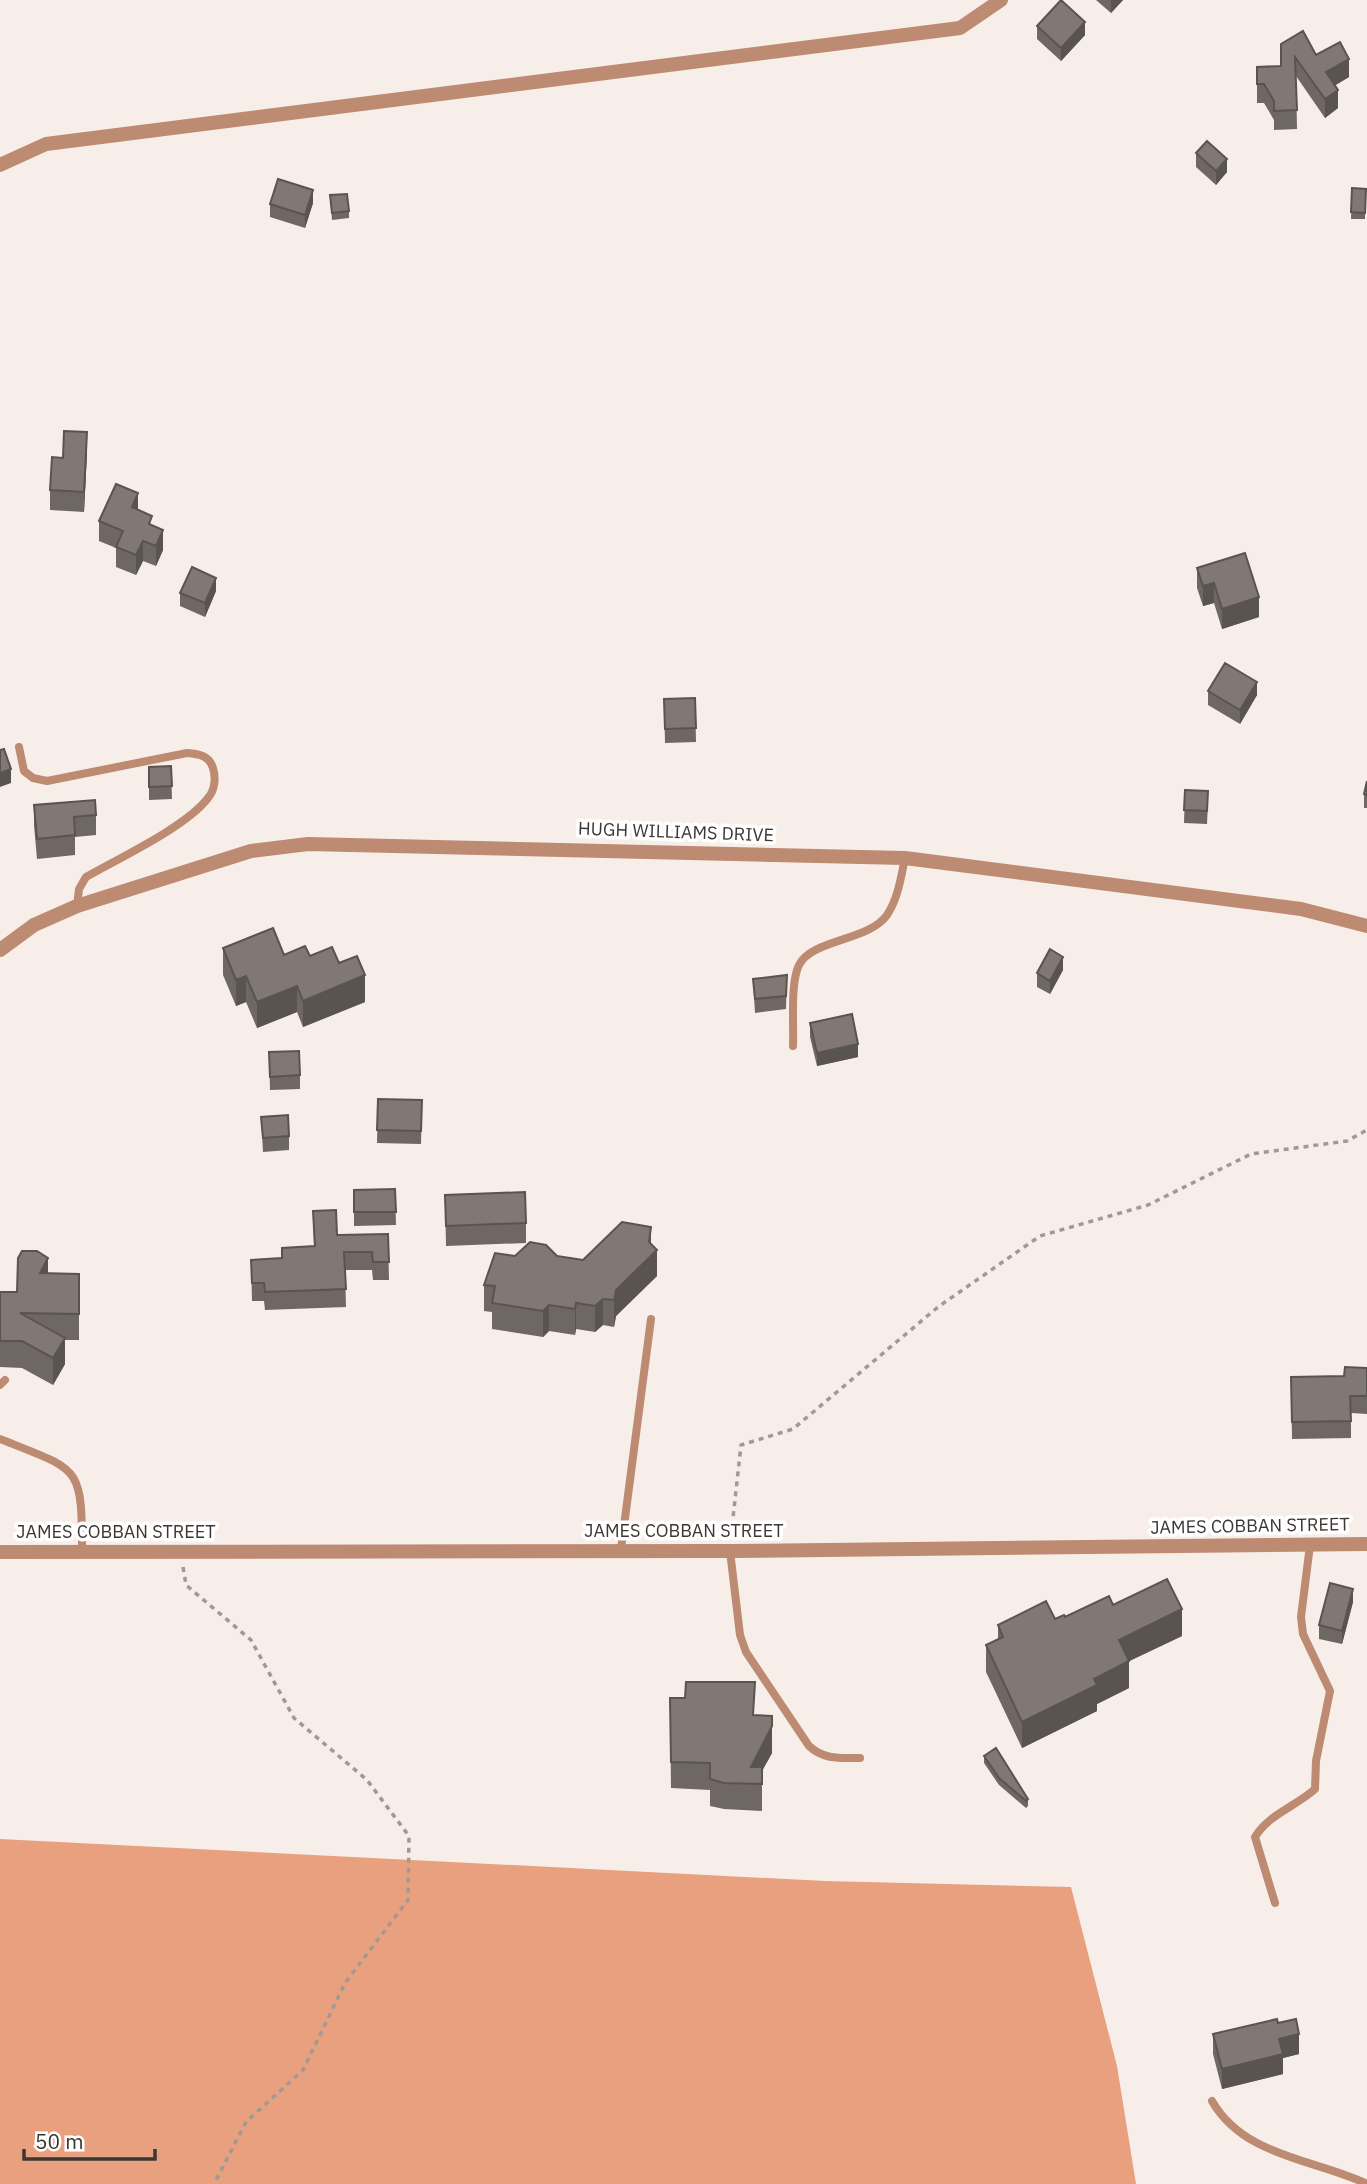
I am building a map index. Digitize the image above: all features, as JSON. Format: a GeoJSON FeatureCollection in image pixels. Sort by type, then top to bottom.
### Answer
{"type":"FeatureCollection","features":[{"type":"Feature","properties":{"kind":"street"},"geometry":{"type":"LineString","coordinates":[[0,165],[46,144],[960,28],[1001,0]]}},
{"type":"Feature","properties":{"kind":"street","name":"HUGH WILLIAMS DRIVE"},"geometry":{"type":"LineString","coordinates":[[0,950],[34,925],[77,906],[251,851],[308,844],[905,858],[1301,909],[1367,926]]}},
{"type":"Feature","properties":{"kind":"street","name":"JAMES COBBAN STREET"},"geometry":{"type":"LineString","coordinates":[[0,1552],[621,1549],[730,1551],[1367,1544]]}},
{"type":"Feature","properties":{"kind":"lane"},"geometry":{"type":"LineString","coordinates":[[19,747],[24,771],[33,778],[47,780],[187,754],[200,754],[209,760],[213,768],[213,789],[208,799],[185,818],[86,877],[79,889],[77,906]]}},
{"type":"Feature","properties":{"kind":"lane"},"geometry":{"type":"LineString","coordinates":[[793,1046],[796,975],[800,963],[811,953],[873,928],[886,916],[895,899],[905,858]]}},
{"type":"Feature","properties":{"kind":"lane"},"geometry":{"type":"LineString","coordinates":[[621,1549],[651,1319]]}},
{"type":"Feature","properties":{"kind":"lane"},"geometry":{"type":"LineString","coordinates":[[0,1440],[61,1463],[77,1480],[82,1500],[82,1552]]}},
{"type":"Feature","properties":{"kind":"lane"},"geometry":{"type":"LineString","coordinates":[[1275,1903],[1255,1837],[1262,1825],[1302,1801],[1315,1789],[1316,1761],[1330,1699],[1327,1682],[1303,1634],[1301,1617],[1310,1545]]}},
{"type":"Feature","properties":{"kind":"lane"},"geometry":{"type":"LineString","coordinates":[[730,1551],[740,1634],[746,1652],[809,1746],[818,1754],[829,1758],[860,1758]]}},
{"type":"Feature","properties":{"kind":"lane"},"geometry":{"type":"LineString","coordinates":[[1212,2101],[1219,2114],[1235,2129],[1269,2148],[1367,2184]]}},
{"type":"Feature","properties":{"kind":"path"},"geometry":{"type":"LineString","coordinates":[[730,1551],[741,1446],[793,1429],[938,1307],[1040,1236],[1148,1205],[1251,1154],[1347,1141],[1367,1130]]}},
{"type":"Feature","properties":{"kind":"path"},"geometry":{"type":"LineString","coordinates":[[180,1551],[186,1585],[251,1640],[294,1717],[367,1780],[409,1836],[408,1900],[345,1983],[303,2070],[246,2122],[214,2184]]}},
{"type":"Feature","properties":{"kind":"shaded area"},"geometry":{"type":"Polygon","coordinates":[[[0,1839],[825,1881],[1071,1887],[1117,2066],[1136,2184],[0,2184],[0,1839]]]}},
{"type":"Feature","properties":{"kind":"building"},"geometry":{"type":"Polygon","coordinates":[[[1061,0],[1085,22],[1061,48],[1037,26],[1061,0]]]}},
{"type":"Feature","properties":{"kind":"building"},"geometry":{"type":"Polygon","coordinates":[[[1303,31],[1316,55],[1340,42],[1349,59],[1326,72],[1338,90],[1325,99],[1295,57],[1297,110],[1274,111],[1274,101],[1264,84],[1257,84],[1257,67],[1281,66],[1281,44],[1303,31]]]}},
{"type":"Feature","properties":{"kind":"building"},"geometry":{"type":"Polygon","coordinates":[[[1207,141],[1227,159],[1216,171],[1196,153],[1207,141]]]}},
{"type":"Feature","properties":{"kind":"building"},"geometry":{"type":"Polygon","coordinates":[[[278,179],[313,190],[305,215],[270,204],[278,179]]]}},
{"type":"Feature","properties":{"kind":"building"},"geometry":{"type":"Polygon","coordinates":[[[1352,188],[1366,189],[1365,213],[1351,212],[1352,188]]]}},
{"type":"Feature","properties":{"kind":"building"},"geometry":{"type":"Polygon","coordinates":[[[347,194],[349,211],[332,213],[330,195],[347,194]]]}},
{"type":"Feature","properties":{"kind":"building"},"geometry":{"type":"Polygon","coordinates":[[[64,431],[87,432],[84,492],[50,490],[52,457],[63,458],[64,431]]]}},
{"type":"Feature","properties":{"kind":"building"},"geometry":{"type":"Polygon","coordinates":[[[116,484],[138,493],[132,507],[152,516],[149,524],[163,530],[156,546],[143,541],[136,555],[116,547],[123,531],[99,521],[116,484]]]}},
{"type":"Feature","properties":{"kind":"building"},"geometry":{"type":"Polygon","coordinates":[[[1245,553],[1259,597],[1222,609],[1214,583],[1203,586],[1197,568],[1245,553]]]}},
{"type":"Feature","properties":{"kind":"building"},"geometry":{"type":"Polygon","coordinates":[[[192,567],[216,578],[205,603],[180,593],[192,567]]]}},
{"type":"Feature","properties":{"kind":"building"},"geometry":{"type":"Polygon","coordinates":[[[1225,663],[1257,682],[1240,710],[1208,691],[1225,663]]]}},
{"type":"Feature","properties":{"kind":"building"},"geometry":{"type":"Polygon","coordinates":[[[695,698],[696,728],[665,729],[664,699],[695,698]]]}},
{"type":"Feature","properties":{"kind":"building"},"geometry":{"type":"Polygon","coordinates":[[[4,749],[11,769],[0,773],[0,750],[4,749]]]}},
{"type":"Feature","properties":{"kind":"building"},"geometry":{"type":"Polygon","coordinates":[[[171,766],[172,786],[149,787],[149,767],[171,766]]]}},
{"type":"Feature","properties":{"kind":"building"},"geometry":{"type":"Polygon","coordinates":[[[1185,790],[1208,791],[1207,811],[1184,810],[1185,790]]]}},
{"type":"Feature","properties":{"kind":"building"},"geometry":{"type":"Polygon","coordinates":[[[95,800],[96,815],[74,817],[75,835],[37,839],[34,805],[95,800]]]}},
{"type":"Feature","properties":{"kind":"building"},"geometry":{"type":"Polygon","coordinates":[[[273,928],[284,955],[305,946],[310,956],[332,947],[339,963],[357,956],[365,975],[303,1001],[297,986],[257,1002],[246,976],[236,980],[223,948],[273,928]]]}},
{"type":"Feature","properties":{"kind":"building"},"geometry":{"type":"Polygon","coordinates":[[[1050,949],[1063,957],[1050,981],[1037,973],[1050,949]]]}},
{"type":"Feature","properties":{"kind":"building"},"geometry":{"type":"Polygon","coordinates":[[[787,975],[786,996],[755,999],[753,979],[787,975]]]}},
{"type":"Feature","properties":{"kind":"building"},"geometry":{"type":"Polygon","coordinates":[[[852,1014],[858,1044],[817,1053],[810,1023],[852,1014]]]}},
{"type":"Feature","properties":{"kind":"building"},"geometry":{"type":"Polygon","coordinates":[[[299,1051],[300,1075],[270,1077],[269,1052],[299,1051]]]}},
{"type":"Feature","properties":{"kind":"building"},"geometry":{"type":"Polygon","coordinates":[[[378,1099],[422,1100],[421,1131],[377,1130],[378,1099]]]}},
{"type":"Feature","properties":{"kind":"building"},"geometry":{"type":"Polygon","coordinates":[[[288,1115],[289,1136],[263,1138],[261,1117],[288,1115]]]}},
{"type":"Feature","properties":{"kind":"building"},"geometry":{"type":"Polygon","coordinates":[[[395,1189],[396,1212],[354,1212],[354,1190],[395,1189]]]}},
{"type":"Feature","properties":{"kind":"building"},"geometry":{"type":"Polygon","coordinates":[[[525,1192],[526,1223],[446,1226],[445,1195],[525,1192]]]}},
{"type":"Feature","properties":{"kind":"building"},"geometry":{"type":"Polygon","coordinates":[[[336,1210],[337,1235],[388,1234],[389,1262],[373,1262],[372,1252],[344,1252],[346,1289],[265,1292],[264,1283],[252,1283],[251,1260],[282,1258],[282,1248],[315,1246],[313,1211],[336,1210]]]}},
{"type":"Feature","properties":{"kind":"building"},"geometry":{"type":"Polygon","coordinates":[[[622,1222],[651,1227],[649,1242],[657,1250],[616,1290],[614,1300],[603,1299],[595,1306],[576,1303],[575,1309],[549,1305],[543,1311],[492,1303],[495,1286],[484,1285],[495,1253],[515,1256],[530,1242],[546,1245],[557,1256],[583,1260],[622,1222]]]}},
{"type":"Feature","properties":{"kind":"building"},"geometry":{"type":"Polygon","coordinates":[[[22,1251],[37,1251],[48,1258],[40,1273],[79,1274],[79,1314],[20,1313],[65,1338],[53,1358],[22,1341],[0,1341],[0,1292],[17,1292],[18,1258],[22,1251]]]}},
{"type":"Feature","properties":{"kind":"building"},"geometry":{"type":"Polygon","coordinates":[[[1345,1367],[1367,1368],[1367,1396],[1350,1396],[1351,1421],[1292,1422],[1291,1377],[1344,1376],[1345,1367]]]}},
{"type":"Feature","properties":{"kind":"building"},"geometry":{"type":"Polygon","coordinates":[[[1167,1579],[1182,1609],[1119,1640],[1129,1661],[1094,1679],[1097,1685],[1022,1722],[986,1645],[1003,1637],[998,1625],[1046,1601],[1055,1619],[1109,1596],[1113,1605],[1167,1579]]]}},
{"type":"Feature","properties":{"kind":"building"},"geometry":{"type":"Polygon","coordinates":[[[1330,1583],[1353,1589],[1342,1631],[1319,1625],[1330,1583]]]}},
{"type":"Feature","properties":{"kind":"building"},"geometry":{"type":"Polygon","coordinates":[[[686,1682],[755,1682],[753,1715],[772,1716],[772,1726],[751,1767],[762,1767],[762,1784],[724,1783],[710,1779],[710,1763],[671,1762],[670,1698],[685,1698],[686,1682]]]}},
{"type":"Feature","properties":{"kind":"building"},"geometry":{"type":"Polygon","coordinates":[[[996,1748],[1028,1799],[1026,1801],[999,1778],[984,1756],[996,1748]]]}},
{"type":"Feature","properties":{"kind":"building"},"geometry":{"type":"Polygon","coordinates":[[[1277,2019],[1278,2023],[1296,2019],[1299,2034],[1279,2039],[1283,2054],[1222,2069],[1213,2034],[1277,2019]]]}}]}
